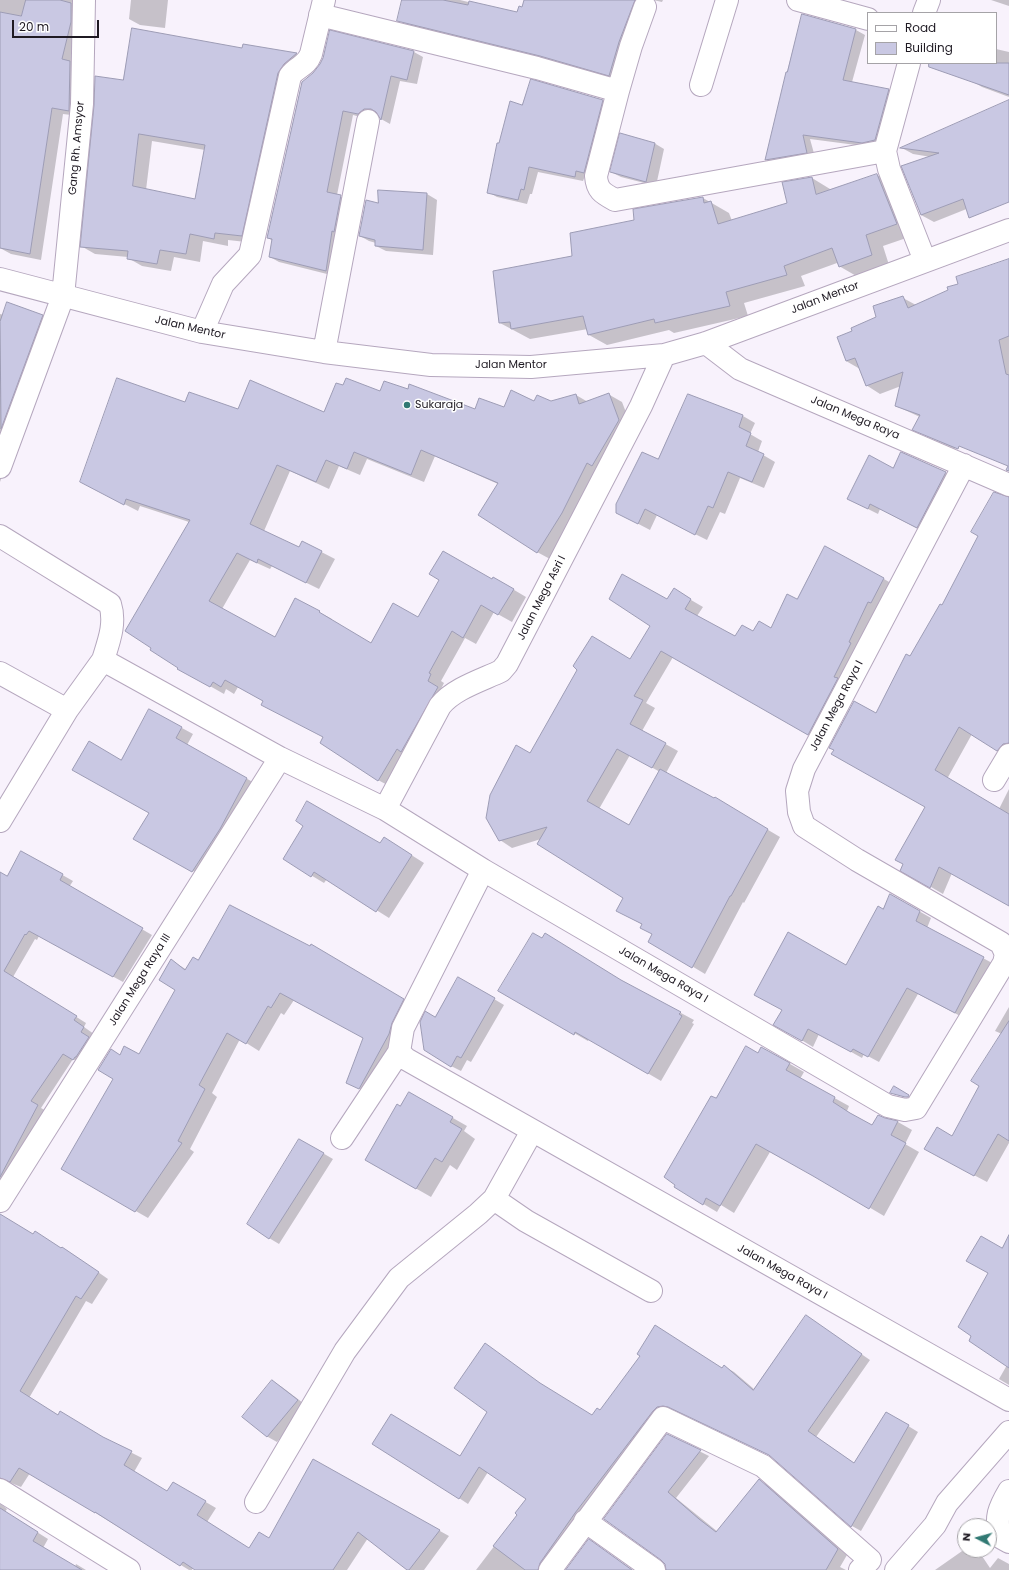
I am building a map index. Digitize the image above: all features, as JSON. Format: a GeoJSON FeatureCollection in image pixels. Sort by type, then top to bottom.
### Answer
{"type":"FeatureCollection","features":[{"type":"Feature","properties":{"kind":"street","name":"Gang Rh. Amsyor"},"geometry":{"type":"LineString","coordinates":[[0,467],[63,296],[82,104],[84,0]]}},
{"type":"Feature","properties":{"kind":"street"},"geometry":{"type":"LineString","coordinates":[[701,85],[727,0]]}},
{"type":"Feature","properties":{"kind":"street"},"geometry":{"type":"LineString","coordinates":[[798,0],[867,19]]}},
{"type":"Feature","properties":{"kind":"street"},"geometry":{"type":"LineString","coordinates":[[924,12],[928,0]]}},
{"type":"Feature","properties":{"kind":"street"},"geometry":{"type":"LineString","coordinates":[[645,7],[631,46],[596,176],[597,186],[606,195],[615,200],[885,151]]}},
{"type":"Feature","properties":{"kind":"street"},"geometry":{"type":"LineString","coordinates":[[202,332],[223,284],[250,255],[290,76],[294,70],[308,62],[322,8],[618,91]]}},
{"type":"Feature","properties":{"kind":"street"},"geometry":{"type":"LineString","coordinates":[[909,64],[885,151],[889,169],[925,261]]}},
{"type":"Feature","properties":{"kind":"street"},"geometry":{"type":"LineString","coordinates":[[324,352],[368,121]]}},
{"type":"Feature","properties":{"kind":"street","name":"Jalan Mentor"},"geometry":{"type":"LineString","coordinates":[[0,279],[202,332],[324,352],[431,365],[531,367],[664,355],[706,343],[1009,230]]}},
{"type":"Feature","properties":{"kind":"street","name":"Jalan Mega Raya"},"geometry":{"type":"LineString","coordinates":[[706,343],[740,369],[1009,485]]}},
{"type":"Feature","properties":{"kind":"street","name":"Jalan Mega Asri I"},"geometry":{"type":"LineString","coordinates":[[385,809],[444,700],[454,693],[501,671],[507,664],[642,406],[664,355]]}},
{"type":"Feature","properties":{"kind":"street","name":"Jalan Mega Raya I"},"geometry":{"type":"LineString","coordinates":[[483,870],[888,1106],[905,1110],[916,1108],[1004,963],[1006,954],[1001,943],[857,860],[804,826],[799,812],[797,791],[804,769],[964,465]]}},
{"type":"Feature","properties":{"kind":"street"},"geometry":{"type":"LineString","coordinates":[[0,536],[110,604],[113,614],[113,625],[103,660],[68,710],[0,821]]}},
{"type":"Feature","properties":{"kind":"street"},"geometry":{"type":"LineString","coordinates":[[103,660],[280,758],[385,809],[483,870],[403,1028],[399,1052],[342,1138]]}},
{"type":"Feature","properties":{"kind":"street"},"geometry":{"type":"LineString","coordinates":[[0,673],[68,710]]}},
{"type":"Feature","properties":{"kind":"street"},"geometry":{"type":"LineString","coordinates":[[994,780],[1009,755]]}},
{"type":"Feature","properties":{"kind":"street","name":"Jalan Mega Raya III"},"geometry":{"type":"LineString","coordinates":[[0,1201],[280,758]]}},
{"type":"Feature","properties":{"kind":"street","name":"Jalan Mega Raya I"},"geometry":{"type":"LineString","coordinates":[[399,1052],[406,1060],[1009,1400]]}},
{"type":"Feature","properties":{"kind":"street"},"geometry":{"type":"LineString","coordinates":[[256,1502],[345,1351],[399,1278],[478,1214],[494,1199],[532,1131]]}},
{"type":"Feature","properties":{"kind":"street"},"geometry":{"type":"LineString","coordinates":[[494,1199],[526,1221],[651,1291]]}},
{"type":"Feature","properties":{"kind":"street"},"geometry":{"type":"LineString","coordinates":[[550,1570],[663,1418],[763,1466],[870,1560],[860,1570]]}},
{"type":"Feature","properties":{"kind":"street"},"geometry":{"type":"LineString","coordinates":[[896,1570],[935,1525],[947,1503],[1009,1432]]}},
{"type":"Feature","properties":{"kind":"street"},"geometry":{"type":"LineString","coordinates":[[0,1490],[130,1570]]}},
{"type":"Feature","properties":{"kind":"street"},"geometry":{"type":"LineString","coordinates":[[1009,1491],[998,1512],[997,1523],[1000,1537],[1009,1542]]}},
{"type":"Feature","properties":{"kind":"street"},"geometry":{"type":"LineString","coordinates":[[585,1521],[654,1570]]}},
{"type":"Feature","properties":{"kind":"building"},"geometry":{"type":"Polygon","coordinates":[[[26,0],[60,0],[71,3],[71,22],[62,59],[70,61],[69,111],[52,108],[30,254],[0,248],[0,12],[21,16],[26,0]]]}},
{"type":"Feature","properties":{"kind":"building"},"geometry":{"type":"Polygon","coordinates":[[[402,0],[443,0],[468,5],[469,1],[517,12],[519,6],[522,7],[524,0],[635,0],[619,42],[609,76],[540,56],[397,21],[402,0]]]}},
{"type":"Feature","properties":{"kind":"building"},"geometry":{"type":"Polygon","coordinates":[[[802,14],[856,29],[843,80],[889,89],[875,140],[862,143],[803,135],[807,153],[765,160],[786,72],[802,14]]]}},
{"type":"Feature","properties":{"kind":"building"},"geometry":{"type":"Polygon","coordinates":[[[132,28],[242,48],[243,44],[297,53],[284,64],[278,73],[242,236],[215,233],[214,239],[190,234],[186,254],[160,250],[157,264],[127,259],[128,251],[80,247],[94,105],[95,76],[123,80],[132,28]],[[139,134],[133,186],[195,199],[205,145],[139,134]]]}},
{"type":"Feature","properties":{"kind":"building"},"geometry":{"type":"Polygon","coordinates":[[[330,30],[414,51],[407,80],[391,76],[381,120],[376,112],[371,109],[364,109],[358,114],[343,111],[327,192],[341,195],[334,232],[332,231],[326,271],[269,257],[272,239],[267,238],[302,82],[313,73],[320,64],[330,30]]]}},
{"type":"Feature","properties":{"kind":"building"},"geometry":{"type":"Polygon","coordinates":[[[1009,63],[1009,95],[929,67],[929,64],[1009,63]]]}},
{"type":"Feature","properties":{"kind":"building"},"geometry":{"type":"Polygon","coordinates":[[[531,79],[603,100],[584,173],[576,171],[575,177],[529,167],[524,190],[521,189],[518,200],[487,193],[497,143],[499,143],[510,101],[522,105],[531,79]]]}},
{"type":"Feature","properties":{"kind":"building"},"geometry":{"type":"Polygon","coordinates":[[[1009,100],[1009,202],[969,218],[963,199],[921,215],[901,166],[939,153],[900,148],[1009,100]]]}},
{"type":"Feature","properties":{"kind":"building"},"geometry":{"type":"Polygon","coordinates":[[[620,133],[655,143],[646,182],[610,172],[620,133]]]}},
{"type":"Feature","properties":{"kind":"building"},"geometry":{"type":"Polygon","coordinates":[[[877,174],[897,224],[866,235],[872,255],[839,267],[832,248],[784,266],[787,275],[726,292],[730,306],[655,323],[654,319],[588,335],[583,316],[511,329],[510,322],[499,323],[493,271],[572,256],[570,233],[634,220],[633,209],[703,197],[704,203],[711,201],[718,224],[787,203],[782,182],[812,177],[816,194],[877,174]]]}},
{"type":"Feature","properties":{"kind":"building"},"geometry":{"type":"Polygon","coordinates":[[[378,190],[427,193],[423,250],[375,246],[375,240],[359,236],[366,200],[378,203],[378,190]]]}},
{"type":"Feature","properties":{"kind":"building"},"geometry":{"type":"Polygon","coordinates":[[[1009,259],[1009,336],[999,340],[1006,374],[1009,375],[1009,471],[1006,470],[1008,466],[959,446],[958,449],[912,430],[920,415],[895,406],[903,372],[866,386],[855,358],[846,361],[837,337],[852,331],[851,328],[876,317],[873,306],[903,296],[908,308],[948,290],[947,287],[958,284],[956,277],[1009,259]]]}},
{"type":"Feature","properties":{"kind":"building"},"geometry":{"type":"Polygon","coordinates":[[[7,302],[43,315],[1,429],[0,322],[7,302]]]}},
{"type":"Feature","properties":{"kind":"building"},"geometry":{"type":"Polygon","coordinates":[[[117,378],[185,402],[189,392],[238,409],[250,380],[324,412],[336,383],[343,385],[346,378],[380,391],[384,381],[408,389],[409,384],[475,409],[479,398],[504,407],[511,390],[534,401],[537,395],[551,401],[576,394],[579,404],[609,393],[619,420],[592,466],[587,463],[562,513],[537,553],[478,515],[498,483],[421,450],[411,475],[354,452],[347,469],[326,460],[316,482],[277,465],[250,524],[299,547],[302,541],[322,551],[306,583],[258,559],[257,563],[237,553],[209,601],[275,637],[295,598],[320,611],[319,612],[371,643],[393,603],[418,617],[439,580],[429,574],[443,551],[492,579],[493,577],[514,589],[498,615],[481,605],[463,638],[452,631],[429,673],[431,674],[428,681],[438,687],[401,752],[397,749],[378,781],[320,743],[323,737],[261,705],[263,701],[225,680],[221,687],[213,682],[210,687],[177,669],[178,668],[150,650],[151,648],[125,631],[190,520],[126,499],[124,505],[80,482],[117,378]]]}},
{"type":"Feature","properties":{"kind":"building"},"geometry":{"type":"Polygon","coordinates":[[[688,394],[743,415],[739,427],[751,433],[746,446],[764,454],[752,482],[728,472],[713,508],[708,506],[695,535],[645,509],[638,524],[616,513],[616,504],[642,452],[658,459],[688,394]]]}},
{"type":"Feature","properties":{"kind":"building"},"geometry":{"type":"Polygon","coordinates":[[[901,452],[946,472],[917,528],[870,504],[868,509],[847,499],[869,455],[893,468],[901,452]]]}},
{"type":"Feature","properties":{"kind":"building"},"geometry":{"type":"Polygon","coordinates":[[[994,492],[1009,497],[1009,743],[1003,744],[997,751],[959,727],[935,770],[1009,814],[1009,906],[939,867],[930,888],[900,871],[903,864],[895,860],[925,807],[831,754],[834,750],[829,748],[854,701],[876,713],[906,654],[910,656],[940,604],[942,605],[978,536],[971,532],[994,492]]]}},
{"type":"Feature","properties":{"kind":"building"},"geometry":{"type":"Polygon","coordinates":[[[825,546],[884,578],[871,603],[868,602],[849,642],[851,643],[834,677],[838,678],[808,735],[661,651],[634,696],[643,700],[630,724],[666,743],[652,768],[617,749],[587,801],[629,825],[660,769],[714,798],[715,797],[768,829],[692,968],[648,942],[652,934],[640,928],[642,924],[616,911],[623,898],[537,844],[547,827],[499,841],[486,818],[490,795],[516,745],[530,753],[577,670],[573,666],[592,636],[630,659],[650,626],[609,599],[622,574],[667,599],[674,588],[691,599],[685,609],[735,636],[742,625],[753,631],[759,621],[771,628],[787,594],[797,599],[825,546]]]}},
{"type":"Feature","properties":{"kind":"building"},"geometry":{"type":"Polygon","coordinates":[[[149,709],[182,727],[176,738],[247,778],[220,829],[192,872],[133,839],[149,813],[72,770],[89,741],[121,760],[149,709]]]}},
{"type":"Feature","properties":{"kind":"building"},"geometry":{"type":"Polygon","coordinates":[[[307,801],[380,843],[384,837],[412,855],[376,912],[314,872],[311,877],[283,859],[303,826],[296,821],[307,801]]]}},
{"type":"Feature","properties":{"kind":"building"},"geometry":{"type":"Polygon","coordinates":[[[21,851],[63,874],[60,880],[143,928],[113,977],[29,931],[26,935],[25,934],[4,971],[77,1016],[74,1020],[84,1027],[81,1032],[89,1037],[73,1060],[63,1054],[31,1101],[38,1105],[0,1177],[0,872],[7,876],[21,851]]]}},
{"type":"Feature","properties":{"kind":"building"},"geometry":{"type":"Polygon","coordinates":[[[890,894],[920,911],[916,921],[984,957],[955,1013],[907,988],[868,1057],[853,1049],[851,1052],[808,1029],[802,1041],[773,1025],[782,1010],[754,995],[788,932],[846,965],[878,906],[883,909],[890,894]]]}},
{"type":"Feature","properties":{"kind":"building"},"geometry":{"type":"Polygon","coordinates":[[[230,905],[310,946],[311,944],[404,999],[392,1023],[389,1034],[359,1089],[346,1083],[363,1038],[280,993],[271,1008],[268,1006],[246,1044],[227,1033],[199,1085],[205,1089],[178,1141],[182,1143],[135,1212],[61,1169],[113,1079],[98,1070],[111,1049],[120,1055],[124,1046],[139,1054],[175,990],[159,980],[171,959],[185,970],[193,957],[198,960],[230,905]]]}},
{"type":"Feature","properties":{"kind":"building"},"geometry":{"type":"Polygon","coordinates":[[[533,933],[542,938],[545,933],[621,980],[681,1012],[679,1014],[682,1016],[648,1074],[575,1032],[574,1035],[498,991],[533,933]]]}},
{"type":"Feature","properties":{"kind":"building"},"geometry":{"type":"Polygon","coordinates":[[[458,977],[495,998],[461,1058],[457,1056],[451,1067],[424,1050],[420,1022],[425,1011],[435,1017],[458,977]]]}},
{"type":"Feature","properties":{"kind":"building"},"geometry":{"type":"Polygon","coordinates":[[[1009,1021],[1009,1141],[998,1134],[974,1176],[924,1149],[937,1127],[952,1136],[979,1086],[971,1081],[1009,1021]]]}},
{"type":"Feature","properties":{"kind":"building"},"geometry":{"type":"Polygon","coordinates":[[[746,1046],[758,1053],[761,1047],[790,1063],[786,1070],[835,1097],[833,1102],[872,1125],[878,1115],[898,1121],[891,1135],[906,1143],[869,1209],[756,1144],[720,1206],[706,1198],[703,1205],[674,1187],[675,1185],[664,1177],[711,1096],[716,1098],[746,1046]]]}},
{"type":"Feature","properties":{"kind":"building"},"geometry":{"type":"Polygon","coordinates":[[[894,1086],[909,1095],[908,1097],[890,1093],[894,1086]]]}},
{"type":"Feature","properties":{"kind":"building"},"geometry":{"type":"Polygon","coordinates":[[[409,1092],[453,1117],[450,1122],[462,1129],[442,1162],[435,1158],[416,1189],[365,1160],[397,1104],[400,1106],[409,1092]]]}},
{"type":"Feature","properties":{"kind":"building"},"geometry":{"type":"Polygon","coordinates":[[[299,1139],[324,1153],[269,1239],[247,1224],[299,1139]]]}},
{"type":"Feature","properties":{"kind":"building"},"geometry":{"type":"Polygon","coordinates":[[[0,1214],[33,1234],[35,1231],[99,1272],[81,1299],[76,1296],[20,1391],[58,1415],[60,1411],[103,1437],[132,1451],[124,1465],[167,1491],[173,1482],[206,1501],[197,1515],[249,1548],[259,1532],[269,1538],[313,1459],[440,1530],[409,1570],[358,1532],[333,1570],[195,1570],[183,1562],[180,1566],[95,1512],[19,1468],[10,1482],[0,1478],[0,1214]]]}},
{"type":"Feature","properties":{"kind":"building"},"geometry":{"type":"Polygon","coordinates":[[[1009,1235],[1009,1368],[969,1341],[971,1336],[958,1327],[988,1273],[966,1261],[981,1236],[1002,1248],[1009,1235]]]}},
{"type":"Feature","properties":{"kind":"building"},"geometry":{"type":"Polygon","coordinates":[[[806,1315],[862,1354],[808,1431],[854,1463],[886,1412],[909,1425],[851,1527],[769,1455],[663,1406],[657,1407],[653,1411],[575,1513],[540,1563],[538,1570],[525,1570],[493,1546],[517,1515],[515,1513],[526,1499],[479,1467],[459,1499],[372,1444],[391,1414],[460,1456],[487,1412],[454,1388],[485,1343],[540,1383],[592,1415],[597,1408],[600,1410],[640,1356],[637,1354],[655,1325],[722,1368],[724,1365],[753,1390],[806,1315]]]}},
{"type":"Feature","properties":{"kind":"building"},"geometry":{"type":"Polygon","coordinates":[[[272,1380],[298,1400],[267,1437],[242,1417],[272,1380]]]}},
{"type":"Feature","properties":{"kind":"building"},"geometry":{"type":"Polygon","coordinates":[[[667,1434],[701,1450],[668,1492],[699,1519],[716,1532],[759,1479],[838,1549],[826,1570],[666,1570],[665,1564],[661,1560],[604,1519],[667,1434]]]}},
{"type":"Feature","properties":{"kind":"building"},"geometry":{"type":"Polygon","coordinates":[[[0,1508],[38,1532],[33,1541],[82,1570],[0,1570],[0,1508]]]}},
{"type":"Feature","properties":{"kind":"building"},"geometry":{"type":"Polygon","coordinates":[[[589,1539],[632,1570],[566,1570],[589,1539]]]}},
{"type":"Feature","properties":{"kind":"place","name":"Sukaraja"},"geometry":{"type":"Point","coordinates":[407,405]}}]}
